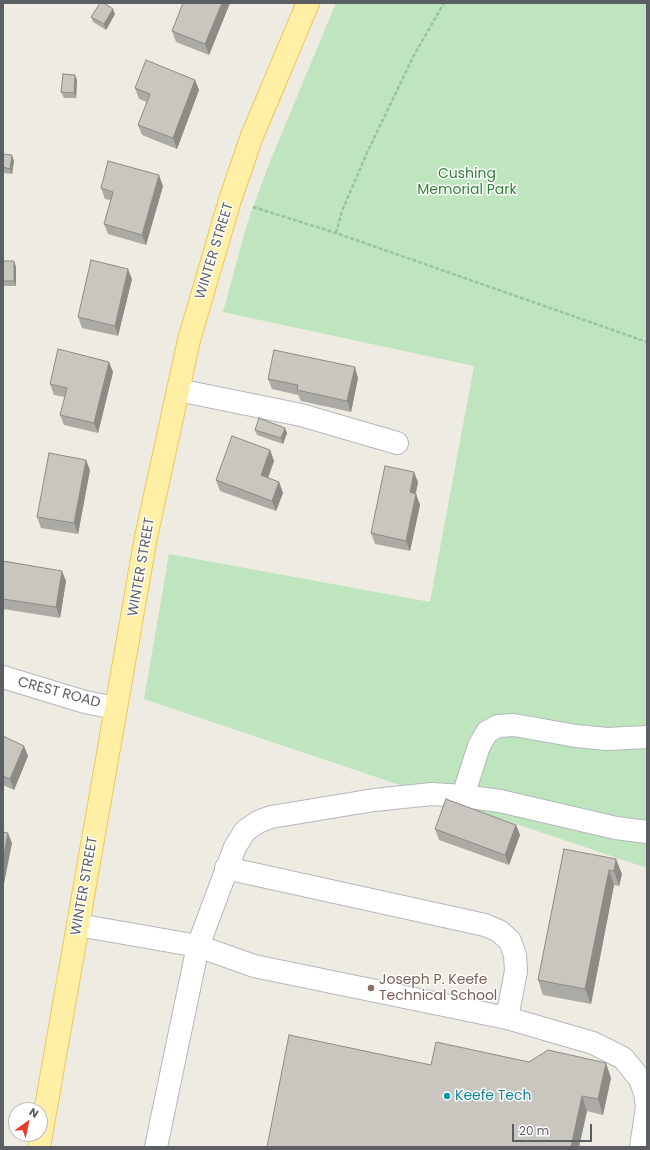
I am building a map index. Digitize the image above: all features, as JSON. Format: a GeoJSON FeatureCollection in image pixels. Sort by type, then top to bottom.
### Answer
{"type":"FeatureCollection","features":[{"type":"Feature","properties":{"kind":"main road","name":"WINTER STREET"},"geometry":{"type":"LineString","coordinates":[[39,1147],[146,537],[178,390],[204,286],[230,200],[252,136],[308,3]]}},
{"type":"Feature","properties":{"kind":"street"},"geometry":{"type":"LineString","coordinates":[[178,390],[301,415],[397,443]]}},
{"type":"Feature","properties":{"kind":"street","name":"CREST ROAD"},"geometry":{"type":"LineString","coordinates":[[3,677],[85,702],[116,708]]}},
{"type":"Feature","properties":{"kind":"street"},"geometry":{"type":"LineString","coordinates":[[463,796],[479,746],[487,732],[498,726],[514,725],[607,740],[647,737]]}},
{"type":"Feature","properties":{"kind":"street"},"geometry":{"type":"LineString","coordinates":[[156,1147],[198,946],[235,847],[245,831],[258,822],[272,817],[402,797],[432,794],[500,801],[616,828],[647,832]]}},
{"type":"Feature","properties":{"kind":"street"},"geometry":{"type":"LineString","coordinates":[[226,868],[485,924],[499,932],[510,941],[515,955],[516,970],[507,1018]]}},
{"type":"Feature","properties":{"kind":"street"},"geometry":{"type":"LineString","coordinates":[[78,925],[198,946],[254,966],[507,1018],[594,1043],[623,1058],[640,1080],[645,1093],[647,1107],[641,1147]]}},
{"type":"Feature","properties":{"kind":"path"},"geometry":{"type":"LineString","coordinates":[[336,233],[353,184],[373,141],[413,57],[444,3]]}},
{"type":"Feature","properties":{"kind":"path"},"geometry":{"type":"LineString","coordinates":[[230,200],[336,233],[647,342]]}},
{"type":"Feature","properties":{"kind":"green space","name":"Cushing Memorial Park"},"geometry":{"type":"Polygon","coordinates":[[[336,3],[647,3],[647,868],[144,699],[169,554],[430,602],[474,366],[223,312],[247,224],[269,164],[336,3]]]}},
{"type":"Feature","properties":{"kind":"building"},"geometry":{"type":"Polygon","coordinates":[[[100,3],[104,3],[113,9],[104,24],[91,17],[100,3]]]}},
{"type":"Feature","properties":{"kind":"building"},"geometry":{"type":"Polygon","coordinates":[[[183,3],[222,3],[205,44],[172,31],[183,3]]]}},
{"type":"Feature","properties":{"kind":"building"},"geometry":{"type":"Polygon","coordinates":[[[146,60],[195,80],[173,138],[138,125],[150,94],[135,88],[146,60]]]}},
{"type":"Feature","properties":{"kind":"building"},"geometry":{"type":"Polygon","coordinates":[[[63,74],[75,75],[74,93],[61,92],[63,74]]]}},
{"type":"Feature","properties":{"kind":"building"},"geometry":{"type":"Polygon","coordinates":[[[3,154],[12,155],[10,169],[3,167],[3,154]]]}},
{"type":"Feature","properties":{"kind":"building"},"geometry":{"type":"Polygon","coordinates":[[[108,161],[159,175],[142,235],[104,224],[113,192],[101,188],[108,161]]]}},
{"type":"Feature","properties":{"kind":"building"},"geometry":{"type":"Polygon","coordinates":[[[91,260],[128,269],[115,326],[78,317],[91,260]]]}},
{"type":"Feature","properties":{"kind":"building"},"geometry":{"type":"Polygon","coordinates":[[[3,261],[14,261],[14,281],[3,281],[3,261]]]}},
{"type":"Feature","properties":{"kind":"building"},"geometry":{"type":"Polygon","coordinates":[[[58,349],[109,362],[94,423],[60,415],[67,388],[50,384],[58,349]]]}},
{"type":"Feature","properties":{"kind":"building"},"geometry":{"type":"Polygon","coordinates":[[[274,350],[355,367],[347,401],[297,390],[298,385],[268,379],[274,350]]]}},
{"type":"Feature","properties":{"kind":"building"},"geometry":{"type":"Polygon","coordinates":[[[259,418],[285,428],[281,438],[255,430],[259,418]]]}},
{"type":"Feature","properties":{"kind":"building"},"geometry":{"type":"Polygon","coordinates":[[[232,436],[270,450],[261,475],[279,482],[272,501],[216,480],[232,436]]]}},
{"type":"Feature","properties":{"kind":"building"},"geometry":{"type":"Polygon","coordinates":[[[49,453],[86,460],[74,523],[37,517],[49,453]]]}},
{"type":"Feature","properties":{"kind":"building"},"geometry":{"type":"Polygon","coordinates":[[[385,466],[414,472],[410,492],[416,494],[406,541],[371,533],[385,466]]]}},
{"type":"Feature","properties":{"kind":"building"},"geometry":{"type":"Polygon","coordinates":[[[3,561],[62,571],[56,607],[3,599],[3,561]]]}},
{"type":"Feature","properties":{"kind":"building"},"geometry":{"type":"Polygon","coordinates":[[[3,736],[24,746],[10,779],[3,776],[3,736]]]}},
{"type":"Feature","properties":{"kind":"building"},"geometry":{"type":"Polygon","coordinates":[[[446,799],[516,825],[505,855],[435,829],[446,799]]]}},
{"type":"Feature","properties":{"kind":"building"},"geometry":{"type":"Polygon","coordinates":[[[3,832],[8,833],[3,858],[3,832]]]}},
{"type":"Feature","properties":{"kind":"building"},"geometry":{"type":"Polygon","coordinates":[[[564,849],[616,859],[614,871],[609,870],[585,989],[538,980],[564,849]]]}},
{"type":"Feature","properties":{"kind":"building","name":"Keefe Tech"},"geometry":{"type":"Polygon","coordinates":[[[289,1035],[431,1065],[436,1042],[529,1062],[548,1050],[606,1063],[598,1099],[582,1096],[571,1147],[267,1147],[289,1035]]]}},
{"type":"Feature","properties":{"kind":"place","name":"Joseph P. Keefe Technical School"},"geometry":{"type":"Point","coordinates":[371,988]}},
{"type":"Feature","properties":{"kind":"place","name":"Keefe Tech"},"geometry":{"type":"Point","coordinates":[447,1096]}}]}
